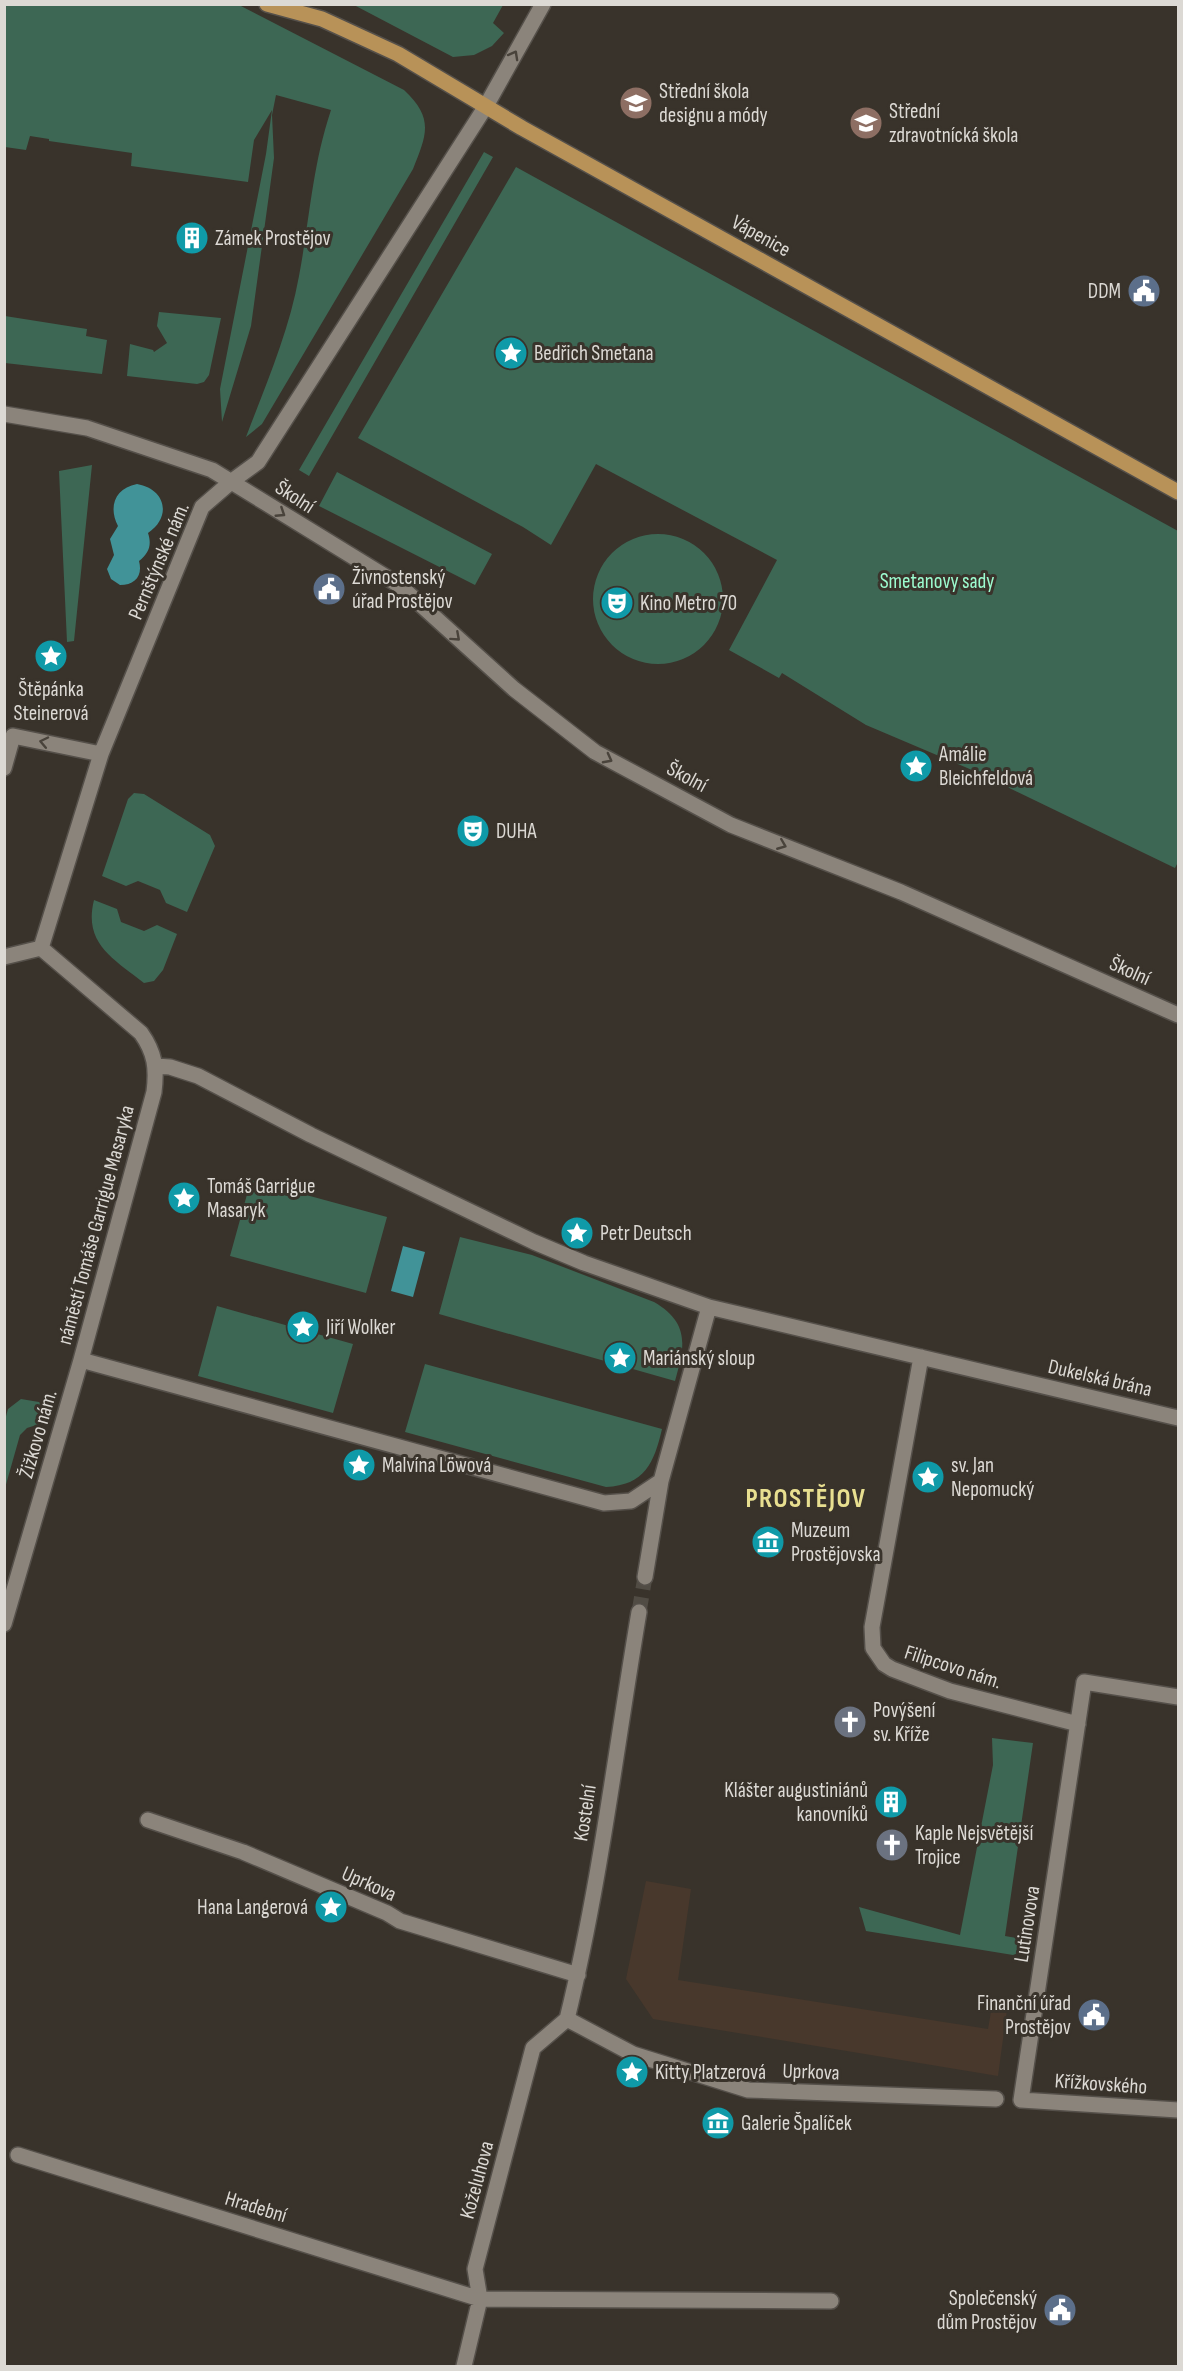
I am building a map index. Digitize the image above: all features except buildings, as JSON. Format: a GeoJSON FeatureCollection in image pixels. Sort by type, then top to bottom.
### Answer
{"type":"FeatureCollection","features":[{"type":"Feature","properties":{"kind":"main road","name":"Vápenice"},"geometry":{"type":"LineString","coordinates":[[267,4],[322,19],[398,54],[486,106],[1179,492]]}},
{"type":"Feature","properties":{"kind":"main road","name":"Vápenice"},"geometry":{"type":"LineString","coordinates":[[306,4],[322,19]]}},
{"type":"Feature","properties":{"kind":"street","name":"Pernštýnské nám."},"geometry":{"type":"LineString","coordinates":[[41,948],[101,754],[201,507],[258,462],[486,106],[543,4]]}},
{"type":"Feature","properties":{"kind":"street"},"geometry":{"type":"LineString","coordinates":[[4,414],[87,428],[115,436],[192,462],[232,481]]}},
{"type":"Feature","properties":{"kind":"street","name":"Školní"},"geometry":{"type":"LineString","coordinates":[[232,481],[288,518],[399,585],[514,689],[595,752],[731,825],[901,892],[1179,1015]]}},
{"type":"Feature","properties":{"kind":"street"},"geometry":{"type":"LineString","coordinates":[[4,768],[13,736],[101,754]]}},
{"type":"Feature","properties":{"kind":"street"},"geometry":{"type":"LineString","coordinates":[[4,957],[41,948],[141,1033],[149,1045],[156,1066],[170,1067],[198,1076],[310,1135],[534,1242],[584,1263],[708,1307],[921,1358]]}},
{"type":"Feature","properties":{"kind":"street","name":"náměstí Tomáše Garrigue Masaryka"},"geometry":{"type":"LineString","coordinates":[[156,1066],[154,1092],[81,1360],[604,1503],[631,1501],[661,1481]]}},
{"type":"Feature","properties":{"kind":"street"},"geometry":{"type":"LineString","coordinates":[[645,1577],[661,1481],[708,1307]]}},
{"type":"Feature","properties":{"kind":"street","name":"Dukelská brána"},"geometry":{"type":"LineString","coordinates":[[921,1358],[1179,1418]]}},
{"type":"Feature","properties":{"kind":"street","name":"Filipcovo nám."},"geometry":{"type":"LineString","coordinates":[[921,1358],[871,1634],[873,1648],[884,1664],[905,1675],[950,1690],[1078,1724]]}},
{"type":"Feature","properties":{"kind":"street","name":"Žižkovo nám."},"geometry":{"type":"LineString","coordinates":[[4,1624],[81,1360]]}},
{"type":"Feature","properties":{"kind":"street","name":"Kostelní"},"geometry":{"type":"LineString","coordinates":[[567,2019],[578,1975],[598,1866],[639,1612]]}},
{"type":"Feature","properties":{"kind":"street","name":"Lutinovova"},"geometry":{"type":"LineString","coordinates":[[1021,2100],[1084,1682],[1179,1697]]}},
{"type":"Feature","properties":{"kind":"street","name":"Uprkova"},"geometry":{"type":"LineString","coordinates":[[148,1820],[243,1852],[387,1913],[400,1921],[578,1975]]}},
{"type":"Feature","properties":{"kind":"street","name":"Uprkova"},"geometry":{"type":"LineString","coordinates":[[567,2019],[633,2054],[748,2090],[996,2099]]}},
{"type":"Feature","properties":{"kind":"street","name":"Koželuhova"},"geometry":{"type":"LineString","coordinates":[[464,2367],[480,2299],[475,2269],[532,2048],[567,2019]]}},
{"type":"Feature","properties":{"kind":"street","name":"Křížkovského"},"geometry":{"type":"LineString","coordinates":[[1021,2100],[1179,2110]]}},
{"type":"Feature","properties":{"kind":"street","name":"Hradební"},"geometry":{"type":"LineString","coordinates":[[18,2154],[480,2299],[831,2301]]}},
{"type":"Feature","properties":{"kind":"shaded area"},"geometry":{"type":"Polygon","coordinates":[[[646,1881],[691,1889],[678,1980],[988,2029],[993,2000],[1008,2002],[998,2076],[653,2019],[626,1979],[646,1881]]]}},
{"type":"Feature","properties":{"kind":"green space"},"geometry":{"type":"Polygon","coordinates":[[[4,5],[239,5],[404,90],[420,109],[424,118],[424,136],[413,169],[262,424],[246,437],[276,358],[295,297],[315,172],[331,110],[276,95],[272,115],[274,158],[251,326],[222,422],[220,389],[266,154],[272,110],[254,140],[248,182],[131,166],[132,153],[49,141],[49,139],[30,136],[26,150],[5,147],[4,5]]]}},
{"type":"Feature","properties":{"kind":"green space"},"geometry":{"type":"Polygon","coordinates":[[[354,5],[503,5],[493,23],[504,33],[492,46],[474,55],[453,57],[354,5]]]}},
{"type":"Feature","properties":{"kind":"green space"},"geometry":{"type":"Polygon","coordinates":[[[484,152],[493,157],[309,476],[299,470],[484,152]]]}},
{"type":"Feature","properties":{"kind":"green space","name":"Smetanovy sady"},"geometry":{"type":"Polygon","coordinates":[[[516,167],[1178,531],[1178,862],[1175,868],[972,770],[866,725],[782,673],[779,678],[729,650],[777,560],[596,464],[551,545],[523,527],[358,438],[516,167]]]}},
{"type":"Feature","properties":{"kind":"green space"},"geometry":{"type":"Polygon","coordinates":[[[159,312],[221,318],[209,375],[204,382],[197,384],[127,376],[130,344],[154,352],[167,343],[157,326],[159,312]]]}},
{"type":"Feature","properties":{"kind":"green space"},"geometry":{"type":"Polygon","coordinates":[[[5,316],[87,329],[86,336],[107,340],[102,374],[5,363],[5,316]]]}},
{"type":"Feature","properties":{"kind":"green space"},"geometry":{"type":"Polygon","coordinates":[[[92,465],[74,641],[67,642],[59,471],[92,465]]]}},
{"type":"Feature","properties":{"kind":"green space"},"geometry":{"type":"Polygon","coordinates":[[[337,472],[492,554],[475,585],[319,506],[337,472]]]}},
{"type":"Feature","properties":{"kind":"green space"},"geometry":{"type":"Polygon","coordinates":[[[658,534],[683,539],[704,553],[718,574],[723,599],[718,624],[704,645],[683,659],[658,664],[633,659],[612,645],[598,624],[593,599],[598,574],[612,553],[633,539],[658,534]]]}},
{"type":"Feature","properties":{"kind":"green space"},"geometry":{"type":"Polygon","coordinates":[[[134,793],[144,794],[210,835],[215,846],[187,912],[166,903],[160,890],[138,881],[126,886],[102,876],[128,799],[134,793]]]}},
{"type":"Feature","properties":{"kind":"green space"},"geometry":{"type":"Polygon","coordinates":[[[94,900],[117,909],[121,922],[144,931],[157,925],[177,934],[163,970],[154,981],[144,983],[104,949],[93,928],[94,900]]]}},
{"type":"Feature","properties":{"kind":"green space"},"geometry":{"type":"Polygon","coordinates":[[[251,1180],[387,1217],[366,1293],[230,1256],[251,1180]]]}},
{"type":"Feature","properties":{"kind":"green space"},"geometry":{"type":"Polygon","coordinates":[[[460,1237],[532,1255],[654,1302],[666,1310],[674,1318],[682,1336],[681,1357],[675,1381],[439,1314],[460,1237]]]}},
{"type":"Feature","properties":{"kind":"green space"},"geometry":{"type":"Polygon","coordinates":[[[217,1306],[353,1344],[333,1413],[198,1376],[217,1306]]]}},
{"type":"Feature","properties":{"kind":"green space"},"geometry":{"type":"Polygon","coordinates":[[[425,1364],[662,1429],[651,1462],[639,1477],[630,1482],[606,1487],[405,1432],[425,1364]]]}},
{"type":"Feature","properties":{"kind":"green space"},"geometry":{"type":"Polygon","coordinates":[[[21,1399],[39,1402],[51,1416],[49,1421],[27,1428],[20,1435],[5,1488],[5,1420],[8,1409],[21,1399]]]}},
{"type":"Feature","properties":{"kind":"green space"},"geometry":{"type":"Polygon","coordinates":[[[992,1738],[1033,1743],[1005,1936],[1028,1940],[1026,1950],[1013,1955],[866,1931],[859,1907],[960,1935],[993,1765],[992,1738]]]}},
{"type":"Feature","properties":{"kind":"water"},"geometry":{"type":"Polygon","coordinates":[[[137,484],[147,487],[160,497],[163,512],[156,527],[148,533],[150,545],[139,561],[140,571],[137,579],[120,585],[111,579],[107,569],[114,555],[110,539],[118,526],[114,505],[123,490],[137,484]]]}},
{"type":"Feature","properties":{"kind":"water"},"geometry":{"type":"Polygon","coordinates":[[[403,1246],[425,1252],[413,1297],[391,1291],[403,1246]]]}},
{"type":"Feature","properties":{"kind":"tunnel"},"geometry":{"type":"LineString","coordinates":[[639,1612],[645,1577]]}},
{"type":"Feature","properties":{"kind":"place","name":"Střední škola designu a módy"},"geometry":{"type":"Point","coordinates":[636,103]}},
{"type":"Feature","properties":{"kind":"place","name":"Střední zdravotnícká škola"},"geometry":{"type":"Point","coordinates":[866,123]}},
{"type":"Feature","properties":{"kind":"place","name":"Zámek Prostějov"},"geometry":{"type":"Point","coordinates":[192,238]}},
{"type":"Feature","properties":{"kind":"place","name":"DDM"},"geometry":{"type":"Point","coordinates":[1144,291]}},
{"type":"Feature","properties":{"kind":"place","name":"Bedřich Smetana"},"geometry":{"type":"Point","coordinates":[511,353]}},
{"type":"Feature","properties":{"kind":"place","name":"Živnostenský úřad Prostějov"},"geometry":{"type":"Point","coordinates":[329,589]}},
{"type":"Feature","properties":{"kind":"place","name":"Kino Metro 70"},"geometry":{"type":"Point","coordinates":[617,603]}},
{"type":"Feature","properties":{"kind":"place","name":"Štěpánka Steinerová"},"geometry":{"type":"Point","coordinates":[51,656]}},
{"type":"Feature","properties":{"kind":"place","name":"Amálie Bleichfeldová"},"geometry":{"type":"Point","coordinates":[916,766]}},
{"type":"Feature","properties":{"kind":"place","name":"DUHA"},"geometry":{"type":"Point","coordinates":[473,831]}},
{"type":"Feature","properties":{"kind":"place","name":"Tomáš Garrigue Masaryk"},"geometry":{"type":"Point","coordinates":[184,1198]}},
{"type":"Feature","properties":{"kind":"place","name":"Petr Deutsch"},"geometry":{"type":"Point","coordinates":[577,1233]}},
{"type":"Feature","properties":{"kind":"place","name":"Jiří Wolker"},"geometry":{"type":"Point","coordinates":[303,1327]}},
{"type":"Feature","properties":{"kind":"place","name":"Mariánský sloup"},"geometry":{"type":"Point","coordinates":[620,1358]}},
{"type":"Feature","properties":{"kind":"place","name":"Malvína Löwová"},"geometry":{"type":"Point","coordinates":[359,1465]}},
{"type":"Feature","properties":{"kind":"place","name":"sv. Jan Nepomucký"},"geometry":{"type":"Point","coordinates":[928,1477]}},
{"type":"Feature","properties":{"kind":"place","name":"Muzeum Prostějovska"},"geometry":{"type":"Point","coordinates":[768,1542]}},
{"type":"Feature","properties":{"kind":"place","name":"Povýšení sv. Kříže"},"geometry":{"type":"Point","coordinates":[850,1722]}},
{"type":"Feature","properties":{"kind":"place","name":"Klášter augustiniánů kanovníků"},"geometry":{"type":"Point","coordinates":[891,1802]}},
{"type":"Feature","properties":{"kind":"place","name":"Kaple Nejsvětější Trojice"},"geometry":{"type":"Point","coordinates":[892,1845]}},
{"type":"Feature","properties":{"kind":"place","name":"Hana Langerová"},"geometry":{"type":"Point","coordinates":[331,1907]}},
{"type":"Feature","properties":{"kind":"place","name":"Finanční úřad Prostějov"},"geometry":{"type":"Point","coordinates":[1094,2015]}},
{"type":"Feature","properties":{"kind":"place","name":"Kitty Platzerová"},"geometry":{"type":"Point","coordinates":[632,2072]}},
{"type":"Feature","properties":{"kind":"place","name":"Galerie Špalíček"},"geometry":{"type":"Point","coordinates":[718,2123]}},
{"type":"Feature","properties":{"kind":"place","name":"Společenský dům Prostějov"},"geometry":{"type":"Point","coordinates":[1060,2310]}},
{"type":"Feature","properties":{"kind":"district","name":"PROSTĚJOV"},"geometry":{"type":"Point","coordinates":[806,1499]}}]}
